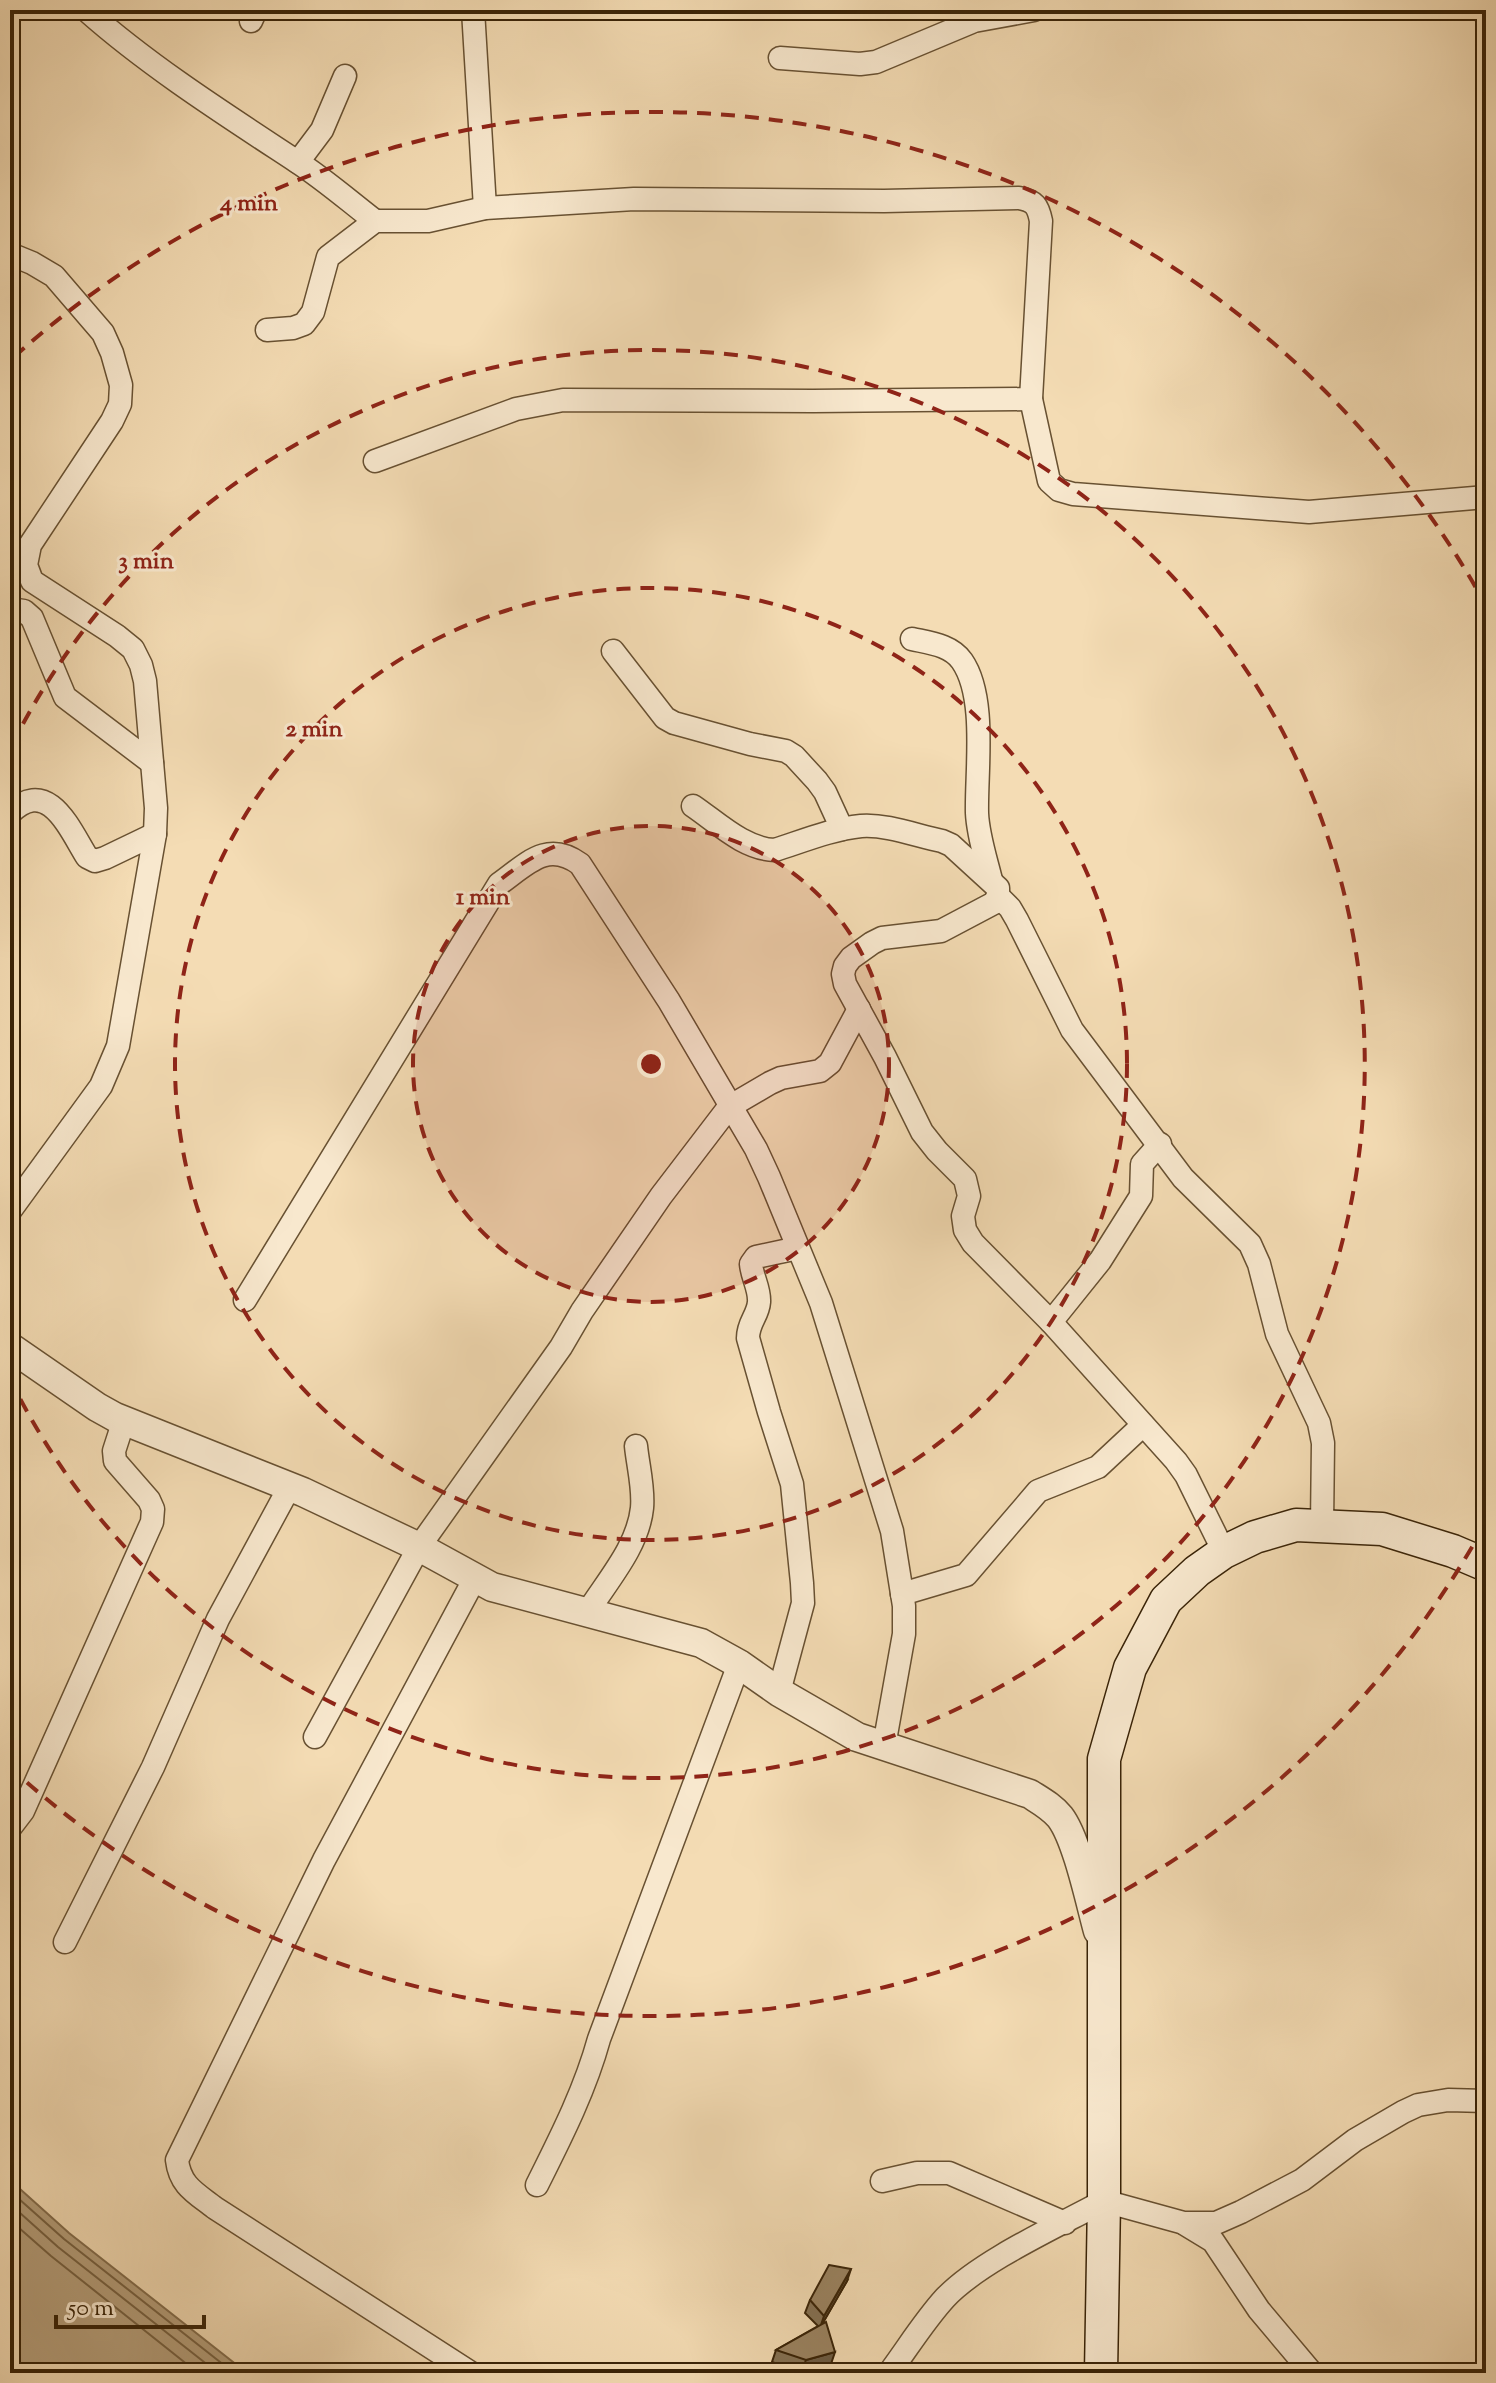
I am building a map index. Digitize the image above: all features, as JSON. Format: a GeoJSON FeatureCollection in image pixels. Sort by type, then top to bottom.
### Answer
{"type":"FeatureCollection","features":[{"type":"Feature","properties":{"kind":"main road"},"geometry":{"type":"LineString","coordinates":[[1101,2373],[1104,1759],[1130,1668],[1166,1600],[1197,1571],[1224,1552],[1255,1537],[1296,1525],[1382,1529],[1453,1551],[1486,1565]]}},
{"type":"Feature","properties":{"kind":"street"},"geometry":{"type":"LineString","coordinates":[[86,10],[139,53],[298,162],[375,221]]}},
{"type":"Feature","properties":{"kind":"street"},"geometry":{"type":"LineString","coordinates":[[473,10],[485,208]]}},
{"type":"Feature","properties":{"kind":"street"},"geometry":{"type":"LineString","coordinates":[[780,58],[860,64],[876,62],[957,19],[974,21],[1034,10]]}},
{"type":"Feature","properties":{"kind":"street"},"geometry":{"type":"LineString","coordinates":[[298,162],[322,130],[345,76]]}},
{"type":"Feature","properties":{"kind":"street"},"geometry":{"type":"LineString","coordinates":[[267,330],[304,324],[313,312],[328,257],[375,221],[428,221],[485,208],[634,199],[884,201],[1019,198],[1031,200],[1038,207],[1041,221],[1031,399],[1049,481],[1059,490],[1073,494],[1309,512],[1486,497]]}},
{"type":"Feature","properties":{"kind":"street"},"geometry":{"type":"LineString","coordinates":[[10,254],[54,276],[103,333],[121,385],[120,404],[112,421],[30,545],[26,565],[32,581],[133,649],[145,681],[156,808],[155,834],[118,1046],[111,1067],[101,1086],[10,1211]]}},
{"type":"Feature","properties":{"kind":"street"},"geometry":{"type":"LineString","coordinates":[[375,461],[516,409],[563,400],[1031,399]]}},
{"type":"Feature","properties":{"kind":"street"},"geometry":{"type":"LineString","coordinates":[[10,609],[24,611],[32,618],[65,697],[152,763]]}},
{"type":"Feature","properties":{"kind":"street"},"geometry":{"type":"LineString","coordinates":[[912,639],[952,650],[972,679],[977,715],[977,817],[994,888],[994,903],[941,931],[882,938],[851,958],[843,974],[845,984],[922,1132],[965,1179],[969,1196],[963,1216],[965,1230],[973,1243],[1051,1322],[1176,1461],[1224,1552]]}},
{"type":"Feature","properties":{"kind":"street"},"geometry":{"type":"LineString","coordinates":[[613,651],[665,718],[759,747],[786,751],[794,756],[825,792],[842,829]]}},
{"type":"Feature","properties":{"kind":"street"},"geometry":{"type":"LineString","coordinates":[[10,813],[27,800],[53,805],[87,857],[95,861],[155,834]]}},
{"type":"Feature","properties":{"kind":"street"},"geometry":{"type":"LineString","coordinates":[[693,806],[750,845],[764,849],[775,850],[842,829],[875,827],[942,841],[951,845],[994,888],[1017,920],[1072,1030],[1190,1187],[1250,1244],[1259,1264],[1277,1334],[1319,1423],[1323,1443],[1322,1525]]}},
{"type":"Feature","properties":{"kind":"street"},"geometry":{"type":"LineString","coordinates":[[245,1300],[499,884],[532,860],[548,854],[566,854],[580,864],[669,1001],[756,1149],[821,1303],[892,1531],[902,1594],[904,1634],[884,1746]]}},
{"type":"Feature","properties":{"kind":"street"},"geometry":{"type":"LineString","coordinates":[[315,1737],[419,1547],[561,1347],[661,1196],[729,1107],[781,1078],[820,1071],[830,1063],[859,1009]]}},
{"type":"Feature","properties":{"kind":"street"},"geometry":{"type":"LineString","coordinates":[[1051,1322],[1100,1261],[1141,1196],[1142,1164],[1160,1144]]}},
{"type":"Feature","properties":{"kind":"street"},"geometry":{"type":"LineString","coordinates":[[779,1692],[803,1603],[802,1583],[792,1484],[748,1338],[748,1328],[759,1299],[751,1264],[756,1257],[798,1248]]}},
{"type":"Feature","properties":{"kind":"street"},"geometry":{"type":"LineString","coordinates":[[10,1347],[97,1407],[290,1486],[419,1547],[492,1587],[701,1643],[857,1737],[1030,1794],[1061,1818],[1071,1836],[1104,1951]]}},
{"type":"Feature","properties":{"kind":"street"},"geometry":{"type":"LineString","coordinates":[[10,1828],[23,1811],[152,1522],[153,1509],[149,1500],[115,1461],[114,1451],[124,1420]]}},
{"type":"Feature","properties":{"kind":"street"},"geometry":{"type":"LineString","coordinates":[[902,1594],[966,1575],[1038,1491],[1098,1467],[1143,1425]]}},
{"type":"Feature","properties":{"kind":"street"},"geometry":{"type":"LineString","coordinates":[[587,1613],[629,1547],[642,1512],[636,1446]]}},
{"type":"Feature","properties":{"kind":"street"},"geometry":{"type":"LineString","coordinates":[[65,1942],[153,1767],[218,1619],[290,1486]]}},
{"type":"Feature","properties":{"kind":"street"},"geometry":{"type":"LineString","coordinates":[[471,2373],[215,2208],[184,2182],[177,2160],[324,1860],[475,1578]]}},
{"type":"Feature","properties":{"kind":"street"},"geometry":{"type":"LineString","coordinates":[[537,2185],[591,2071],[599,2039],[739,1664]]}},
{"type":"Feature","properties":{"kind":"street"},"geometry":{"type":"LineString","coordinates":[[889,2373],[944,2299],[961,2283],[1004,2255],[1104,2201],[1184,2223],[1216,2223],[1302,2180],[1355,2140],[1418,2105],[1448,2100],[1486,2101]]}},
{"type":"Feature","properties":{"kind":"street"},"geometry":{"type":"LineString","coordinates":[[882,2181],[917,2173],[949,2173],[1065,2223]]}},
{"type":"Feature","properties":{"kind":"street"},"geometry":{"type":"LineString","coordinates":[[1184,2223],[1213,2241],[1259,2310],[1312,2373]]}},
{"type":"Feature","properties":{"kind":"water"},"geometry":{"type":"Polygon","coordinates":[[[10,2180],[69,2233],[247,2373],[20,2373],[10,2365],[10,2180]]]}},
{"type":"Feature","properties":{"kind":"building"},"geometry":{"type":"Polygon","coordinates":[[[829,2265],[851,2269],[824,2316],[810,2300],[829,2265]]]}},
{"type":"Feature","properties":{"kind":"building"},"geometry":{"type":"Polygon","coordinates":[[[826,2322],[835,2352],[806,2360],[776,2350],[826,2322]]]}}]}
